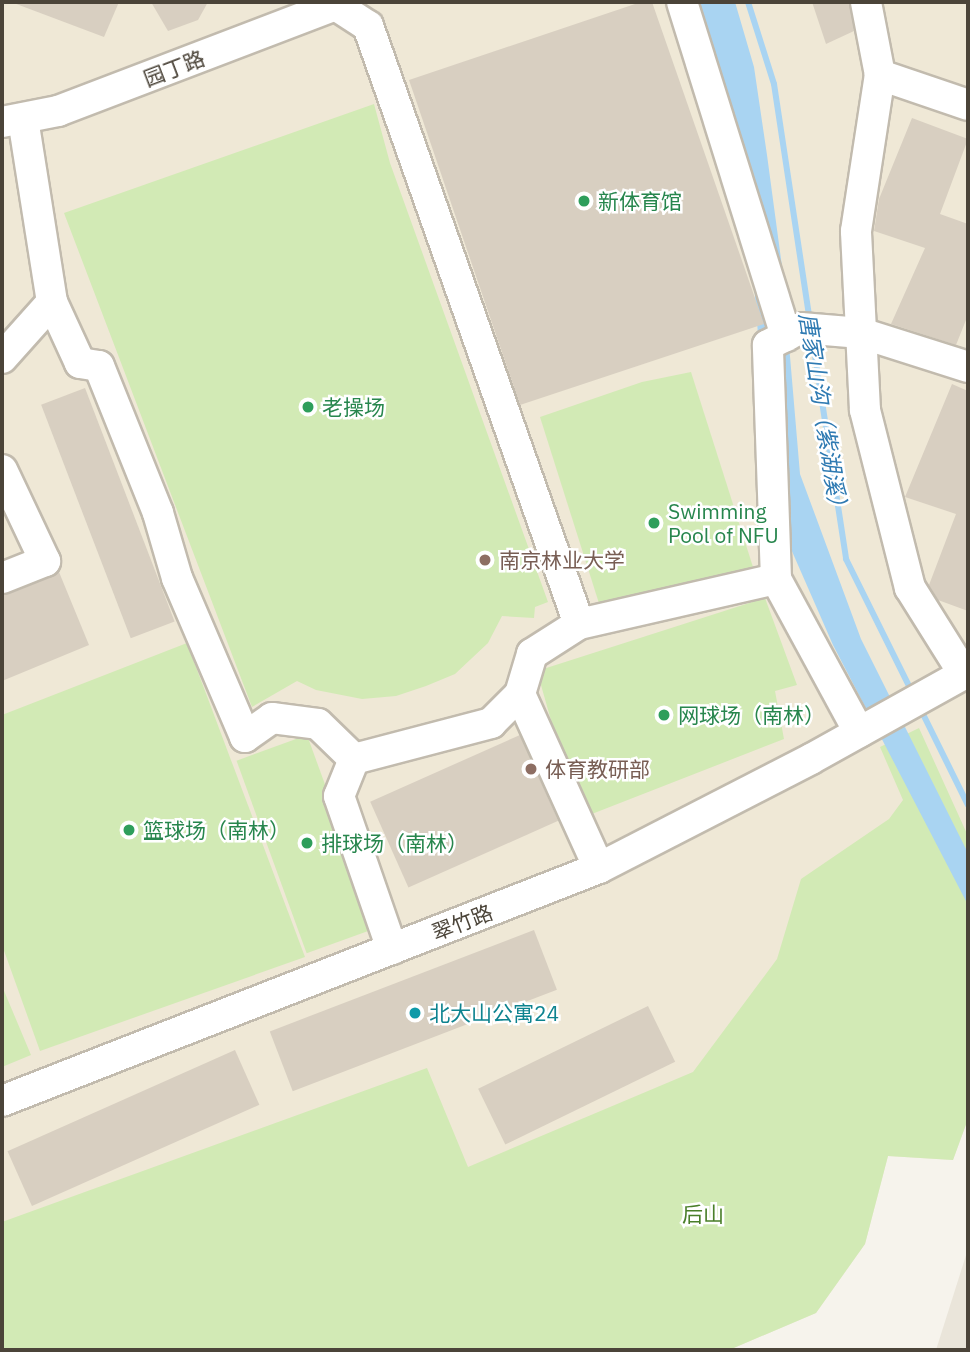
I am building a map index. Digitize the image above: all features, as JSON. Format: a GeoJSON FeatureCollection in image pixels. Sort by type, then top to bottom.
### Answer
{"type":"FeatureCollection","features":[{"type":"Feature","properties":{"kind":"lane"},"geometry":{"type":"LineString","coordinates":[[681,2],[804,331]]}},
{"type":"Feature","properties":{"kind":"lane"},"geometry":{"type":"LineString","coordinates":[[866,2],[880,75],[856,231],[865,410],[910,588],[966,670]]}},
{"type":"Feature","properties":{"kind":"lane"},"geometry":{"type":"LineString","coordinates":[[335,3],[368,26],[579,624]]}},
{"type":"Feature","properties":{"kind":"lane","name":"园丁路"},"geometry":{"type":"LineString","coordinates":[[13,120],[114,91],[335,3]]}},
{"type":"Feature","properties":{"kind":"lane"},"geometry":{"type":"LineString","coordinates":[[880,75],[968,105]]}},
{"type":"Feature","properties":{"kind":"lane"},"geometry":{"type":"LineString","coordinates":[[13,120],[52,302],[80,363],[99,366],[158,513],[177,578],[245,737],[272,718],[317,724],[354,759]]}},
{"type":"Feature","properties":{"kind":"lane"},"geometry":{"type":"LineString","coordinates":[[2,358],[52,302]]}},
{"type":"Feature","properties":{"kind":"lane"},"geometry":{"type":"LineString","coordinates":[[859,732],[776,579],[768,345],[804,331],[861,333],[968,367]]}},
{"type":"Feature","properties":{"kind":"lane"},"geometry":{"type":"LineString","coordinates":[[2,470],[46,561],[2,579]]}},
{"type":"Feature","properties":{"kind":"lane"},"geometry":{"type":"LineString","coordinates":[[354,759],[491,723],[520,694],[532,654],[579,624],[776,579]]}},
{"type":"Feature","properties":{"kind":"lane","name":"翠竹路"},"geometry":{"type":"LineString","coordinates":[[2,1101],[599,868],[859,732],[966,670]]}},
{"type":"Feature","properties":{"kind":"lane"},"geometry":{"type":"LineString","coordinates":[[520,694],[599,868]]}},
{"type":"Feature","properties":{"kind":"lane"},"geometry":{"type":"LineString","coordinates":[[354,759],[340,796],[392,949]]}},
{"type":"Feature","properties":{"kind":"shaded area","name":"南京林业大学"},"geometry":{"type":"Polygon","coordinates":[[[2,2],[968,2],[968,1119],[953,1160],[888,1156],[865,1244],[816,1313],[729,1350],[2,1350],[2,2]]]}},
{"type":"Feature","properties":{"kind":"shaded area"},"geometry":{"type":"Polygon","coordinates":[[[968,1249],[968,1350],[936,1350],[968,1249]]]}},
{"type":"Feature","properties":{"kind":"green space","name":"老操场"},"geometry":{"type":"Polygon","coordinates":[[[374,104],[390,163],[548,602],[535,607],[534,618],[502,616],[488,643],[455,674],[426,686],[396,696],[362,699],[316,690],[297,681],[252,707],[64,213],[374,104]]]}},
{"type":"Feature","properties":{"kind":"green space","name":"Swimming Pool of NFU"},"geometry":{"type":"Polygon","coordinates":[[[691,372],[753,567],[719,585],[603,616],[540,417],[642,382],[691,372]]]}},
{"type":"Feature","properties":{"kind":"green space","name":"网球场（南林）"},"geometry":{"type":"Polygon","coordinates":[[[765,598],[797,685],[775,691],[784,739],[579,819],[537,671],[765,598]]]}},
{"type":"Feature","properties":{"kind":"green space","name":"篮球场（南林）"},"geometry":{"type":"Polygon","coordinates":[[[187,643],[305,957],[40,1051],[2,945],[2,715],[187,643]]]}},
{"type":"Feature","properties":{"kind":"green space","name":"后山"},"geometry":{"type":"Polygon","coordinates":[[[919,728],[968,836],[968,1119],[953,1160],[888,1156],[865,1244],[816,1313],[729,1350],[2,1350],[2,1222],[427,1068],[468,1167],[693,1072],[777,959],[801,879],[889,819],[903,800],[880,747],[919,728]]]}},
{"type":"Feature","properties":{"kind":"green space","name":"排球场（南林）"},"geometry":{"type":"Polygon","coordinates":[[[307,735],[377,928],[307,953],[237,761],[307,735]]]}},
{"type":"Feature","properties":{"kind":"green space"},"geometry":{"type":"Polygon","coordinates":[[[2,986],[31,1055],[2,1067],[2,986]]]}},
{"type":"Feature","properties":{"kind":"water"},"geometry":{"type":"Polygon","coordinates":[[[696,2],[735,2],[754,67],[767,155],[783,274],[800,474],[861,639],[968,853],[968,905],[833,645],[791,549],[769,475],[752,258],[696,2]]]}},
{"type":"Feature","properties":{"kind":"building"},"geometry":{"type":"Polygon","coordinates":[[[11,2],[119,2],[104,37],[11,2]]]}},
{"type":"Feature","properties":{"kind":"building"},"geometry":{"type":"Polygon","coordinates":[[[151,2],[208,2],[198,20],[168,31],[151,2]]]}},
{"type":"Feature","properties":{"kind":"building","name":"新体育馆"},"geometry":{"type":"Polygon","coordinates":[[[641,2],[652,2],[764,324],[520,405],[409,80],[641,2]]]}},
{"type":"Feature","properties":{"kind":"building"},"geometry":{"type":"Polygon","coordinates":[[[812,2],[849,2],[854,31],[826,44],[812,2]]]}},
{"type":"Feature","properties":{"kind":"building"},"geometry":{"type":"Polygon","coordinates":[[[912,118],[968,139],[940,214],[968,224],[968,315],[956,345],[891,324],[925,248],[874,231],[879,199],[912,118]]]}},
{"type":"Feature","properties":{"kind":"building"},"geometry":{"type":"Polygon","coordinates":[[[952,384],[968,391],[968,611],[938,600],[929,585],[956,514],[905,497],[952,384]]]}},
{"type":"Feature","properties":{"kind":"building"},"geometry":{"type":"Polygon","coordinates":[[[85,388],[175,621],[131,638],[41,405],[85,388]]]}},
{"type":"Feature","properties":{"kind":"building"},"geometry":{"type":"Polygon","coordinates":[[[59,572],[89,645],[2,681],[2,595],[59,572]]]}},
{"type":"Feature","properties":{"kind":"building"},"geometry":{"type":"Polygon","coordinates":[[[520,735],[558,821],[408,888],[370,802],[520,735]]]}},
{"type":"Feature","properties":{"kind":"building","name":"北大山公寓24"},"geometry":{"type":"Polygon","coordinates":[[[534,930],[557,990],[293,1091],[270,1031],[534,930]]]}},
{"type":"Feature","properties":{"kind":"building","name":"北大山公寓24"},"geometry":{"type":"Polygon","coordinates":[[[648,1006],[675,1062],[505,1145],[478,1089],[648,1006]]]}},
{"type":"Feature","properties":{"kind":"building"},"geometry":{"type":"Polygon","coordinates":[[[235,1050],[259,1105],[32,1206],[8,1151],[235,1050]]]}},
{"type":"Feature","properties":{"kind":"waterway","name":"唐家山沟（紫湖溪）"},"geometry":{"type":"LineString","coordinates":[[748,2],[774,84],[810,322]]}},
{"type":"Feature","properties":{"kind":"waterway","name":"唐家山沟（紫湖溪）"},"geometry":{"type":"LineString","coordinates":[[812,336],[846,559],[912,692]]}},
{"type":"Feature","properties":{"kind":"waterway","name":"唐家山沟（紫湖溪）"},"geometry":{"type":"LineString","coordinates":[[920,708],[968,805]]}},
{"type":"Feature","properties":{"kind":"place","name":"新体育馆"},"geometry":{"type":"Point","coordinates":[584,201]}},
{"type":"Feature","properties":{"kind":"place","name":"老操场"},"geometry":{"type":"Point","coordinates":[308,407]}},
{"type":"Feature","properties":{"kind":"place","name":"Swimming Pool of NFU"},"geometry":{"type":"Point","coordinates":[654,523]}},
{"type":"Feature","properties":{"kind":"place","name":"南京林业大学"},"geometry":{"type":"Point","coordinates":[485,560]}},
{"type":"Feature","properties":{"kind":"place","name":"网球场（南林）"},"geometry":{"type":"Point","coordinates":[664,715]}},
{"type":"Feature","properties":{"kind":"place","name":"体育教研部"},"geometry":{"type":"Point","coordinates":[531,769]}},
{"type":"Feature","properties":{"kind":"place","name":"篮球场（南林）"},"geometry":{"type":"Point","coordinates":[129,830]}},
{"type":"Feature","properties":{"kind":"place","name":"排球场（南林）"},"geometry":{"type":"Point","coordinates":[307,843]}},
{"type":"Feature","properties":{"kind":"place","name":"北大山公寓24"},"geometry":{"type":"Point","coordinates":[415,1013]}}]}
